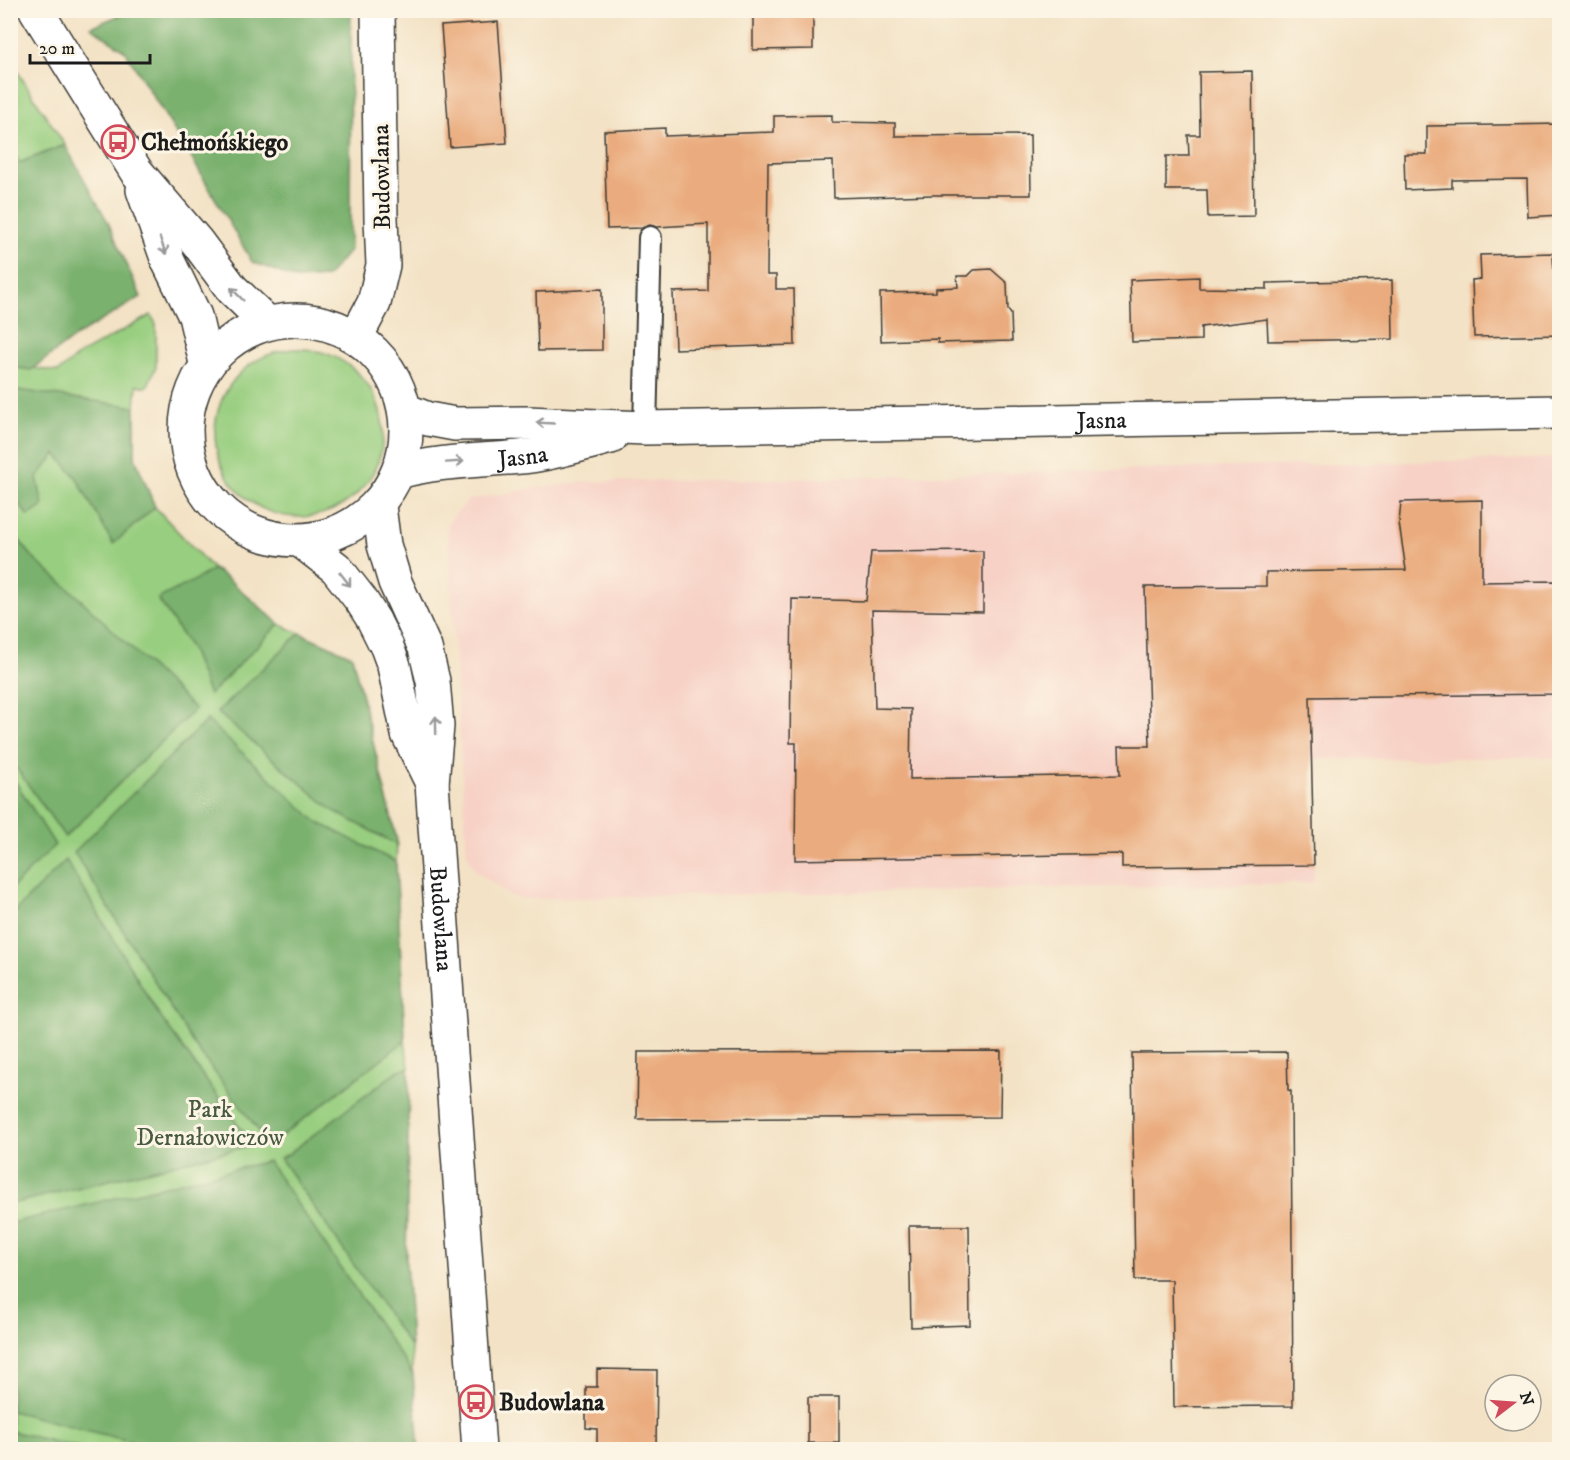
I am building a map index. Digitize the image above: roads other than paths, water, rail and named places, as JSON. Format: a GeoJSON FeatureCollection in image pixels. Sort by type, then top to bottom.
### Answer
{"type":"FeatureCollection","features":[{"type":"Feature","properties":{"kind":"street"},"geometry":{"type":"LineString","coordinates":[[36,10],[136,171],[197,243],[232,289],[265,321]]}},
{"type":"Feature","properties":{"kind":"street","name":"Budowlana"},"geometry":{"type":"LineString","coordinates":[[356,337],[374,303],[383,265],[378,10]]}},
{"type":"Feature","properties":{"kind":"street"},"geometry":{"type":"LineString","coordinates":[[136,171],[168,261],[195,316],[207,363]]}},
{"type":"Feature","properties":{"kind":"street"},"geometry":{"type":"LineString","coordinates":[[295,319],[327,323],[356,337],[382,362],[393,380],[405,410],[406,438],[398,472],[379,506],[358,523],[332,535],[301,541],[271,537],[237,523],[210,499],[192,467],[185,432],[190,395],[207,363],[230,338],[265,321],[295,319]]}},
{"type":"Feature","properties":{"kind":"street","name":"Jasna"},"geometry":{"type":"LineString","coordinates":[[405,410],[428,419],[455,424],[527,423],[645,428],[1560,412]]}},
{"type":"Feature","properties":{"kind":"street","name":"Jasna"},"geometry":{"type":"LineString","coordinates":[[398,472],[447,463],[534,456],[645,428]]}},
{"type":"Feature","properties":{"kind":"street","name":"Budowlana"},"geometry":{"type":"LineString","coordinates":[[379,506],[389,564],[425,648],[433,681],[437,726],[432,783],[479,1449]]}},
{"type":"Feature","properties":{"kind":"street","name":"Budowlana"},"geometry":{"type":"LineString","coordinates":[[301,541],[336,568],[373,619],[394,666],[408,734],[432,783]]}},
{"type":"Feature","properties":{"kind":"lane"},"geometry":{"type":"LineString","coordinates":[[645,428],[650,238]]}},
{"type":"Feature","properties":{"kind":"place","name":"Chełmońskiego"},"geometry":{"type":"Point","coordinates":[118,142]}},
{"type":"Feature","properties":{"kind":"place","name":"Budowlana"},"geometry":{"type":"Point","coordinates":[476,1402]}},
{"type":"Feature","properties":{"kind":"park label","name":"Park Dernałowiczów"},"geometry":{"type":"Point","coordinates":[210,1123]}}]}
